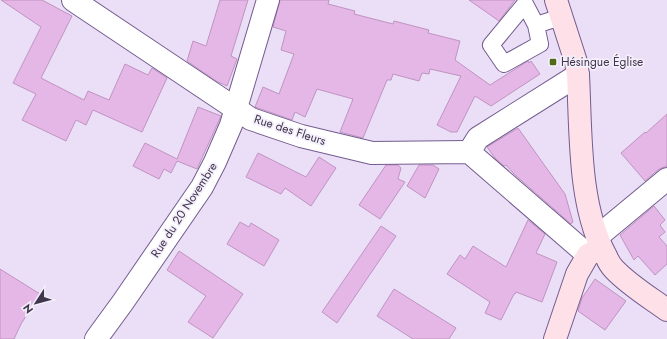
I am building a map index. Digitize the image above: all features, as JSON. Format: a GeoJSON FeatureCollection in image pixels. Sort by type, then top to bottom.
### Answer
{"type":"FeatureCollection","features":[{"type":"Feature","properties":{"kind":"main road"},"geometry":{"type":"LineString","coordinates":[[559,9],[576,62],[584,181],[596,246],[613,268],[630,284],[667,310]]}},
{"type":"Feature","properties":{"kind":"main road"},"geometry":{"type":"LineString","coordinates":[[555,339],[576,274],[596,246]]}},
{"type":"Feature","properties":{"kind":"street","name":"Rue des Fleurs"},"geometry":{"type":"LineString","coordinates":[[74,0],[252,119],[300,136],[372,153],[468,152]]}},
{"type":"Feature","properties":{"kind":"street","name":"Rue du 20 Novembre"},"geometry":{"type":"LineString","coordinates":[[96,339],[124,302],[202,187],[215,162],[231,125],[268,0]]}},
{"type":"Feature","properties":{"kind":"street"},"geometry":{"type":"LineString","coordinates":[[536,25],[559,9]]}},
{"type":"Feature","properties":{"kind":"street"},"geometry":{"type":"LineString","coordinates":[[578,75],[478,138],[468,152],[596,246],[667,180]]}},
{"type":"Feature","properties":{"kind":"building"},"geometry":{"type":"Polygon","coordinates":[[[1,0],[42,0],[72,16],[41,78],[84,100],[88,91],[109,100],[125,64],[148,75],[152,68],[167,78],[142,132],[93,110],[86,125],[76,120],[66,141],[22,120],[36,94],[13,83],[41,27],[1,0]]]}},
{"type":"Feature","properties":{"kind":"building"},"geometry":{"type":"Polygon","coordinates":[[[220,0],[248,0],[231,56],[237,59],[227,86],[216,81],[187,61],[193,41],[206,46],[220,0]]]}},
{"type":"Feature","properties":{"kind":"building"},"geometry":{"type":"Polygon","coordinates":[[[280,0],[329,0],[328,4],[355,11],[354,14],[393,24],[394,21],[429,30],[428,33],[460,41],[455,60],[490,85],[528,61],[529,63],[531,61],[540,74],[491,106],[475,96],[457,132],[451,132],[437,125],[461,76],[430,69],[429,74],[422,73],[419,81],[393,74],[391,80],[387,80],[363,138],[340,132],[353,99],[317,89],[305,117],[295,112],[292,120],[255,107],[263,87],[279,94],[294,54],[281,50],[286,31],[273,27],[280,0]]]}},
{"type":"Feature","properties":{"kind":"building"},"geometry":{"type":"Polygon","coordinates":[[[469,0],[515,0],[499,21],[469,0]]]}},
{"type":"Feature","properties":{"kind":"building"},"geometry":{"type":"Polygon","coordinates":[[[198,107],[221,116],[197,169],[177,161],[171,173],[164,169],[159,179],[133,166],[145,143],[177,159],[198,107]]]}},
{"type":"Feature","properties":{"kind":"building"},"geometry":{"type":"Polygon","coordinates":[[[667,114],[667,166],[659,169],[645,181],[621,153],[667,114]]]}},
{"type":"Feature","properties":{"kind":"building"},"geometry":{"type":"Polygon","coordinates":[[[518,128],[565,194],[573,222],[571,224],[514,174],[506,165],[504,166],[495,158],[487,147],[518,128]]]}},
{"type":"Feature","properties":{"kind":"building"},"geometry":{"type":"Polygon","coordinates":[[[258,153],[306,177],[319,157],[336,168],[311,206],[285,188],[281,194],[246,177],[258,153]]]}},
{"type":"Feature","properties":{"kind":"building"},"geometry":{"type":"Polygon","coordinates":[[[386,165],[398,165],[401,168],[398,179],[405,182],[380,219],[359,205],[386,165]]]}},
{"type":"Feature","properties":{"kind":"building"},"geometry":{"type":"Polygon","coordinates":[[[419,165],[433,165],[439,169],[425,198],[407,186],[419,165]]]}},
{"type":"Feature","properties":{"kind":"building"},"geometry":{"type":"Polygon","coordinates":[[[654,206],[665,220],[660,225],[665,232],[659,237],[667,246],[667,264],[655,275],[638,256],[634,260],[620,235],[654,206]]]}},
{"type":"Feature","properties":{"kind":"building"},"geometry":{"type":"Polygon","coordinates":[[[528,220],[545,234],[536,253],[557,262],[542,302],[516,292],[501,320],[485,313],[490,302],[447,274],[460,255],[465,259],[473,246],[506,267],[528,220]]]}},
{"type":"Feature","properties":{"kind":"building"},"geometry":{"type":"Polygon","coordinates":[[[240,222],[249,227],[251,223],[279,240],[264,266],[227,244],[240,222]]]}},
{"type":"Feature","properties":{"kind":"building"},"geometry":{"type":"Polygon","coordinates":[[[381,226],[396,236],[337,323],[322,312],[381,226]]]}},
{"type":"Feature","properties":{"kind":"building"},"geometry":{"type":"Polygon","coordinates":[[[179,251],[243,294],[213,338],[188,322],[206,296],[167,270],[179,251]]]}},
{"type":"Feature","properties":{"kind":"building"},"geometry":{"type":"Polygon","coordinates":[[[0,269],[40,294],[21,324],[14,339],[0,339],[0,269]]]}},
{"type":"Feature","properties":{"kind":"building"},"geometry":{"type":"Polygon","coordinates":[[[595,279],[626,301],[605,330],[578,311],[582,298],[595,279]]]}},
{"type":"Feature","properties":{"kind":"building"},"geometry":{"type":"Polygon","coordinates":[[[394,289],[456,328],[449,339],[413,339],[377,316],[394,289]]]}},
{"type":"Feature","properties":{"kind":"place","name":"Hésingue Église"},"geometry":{"type":"Point","coordinates":[553,62]}}]}
